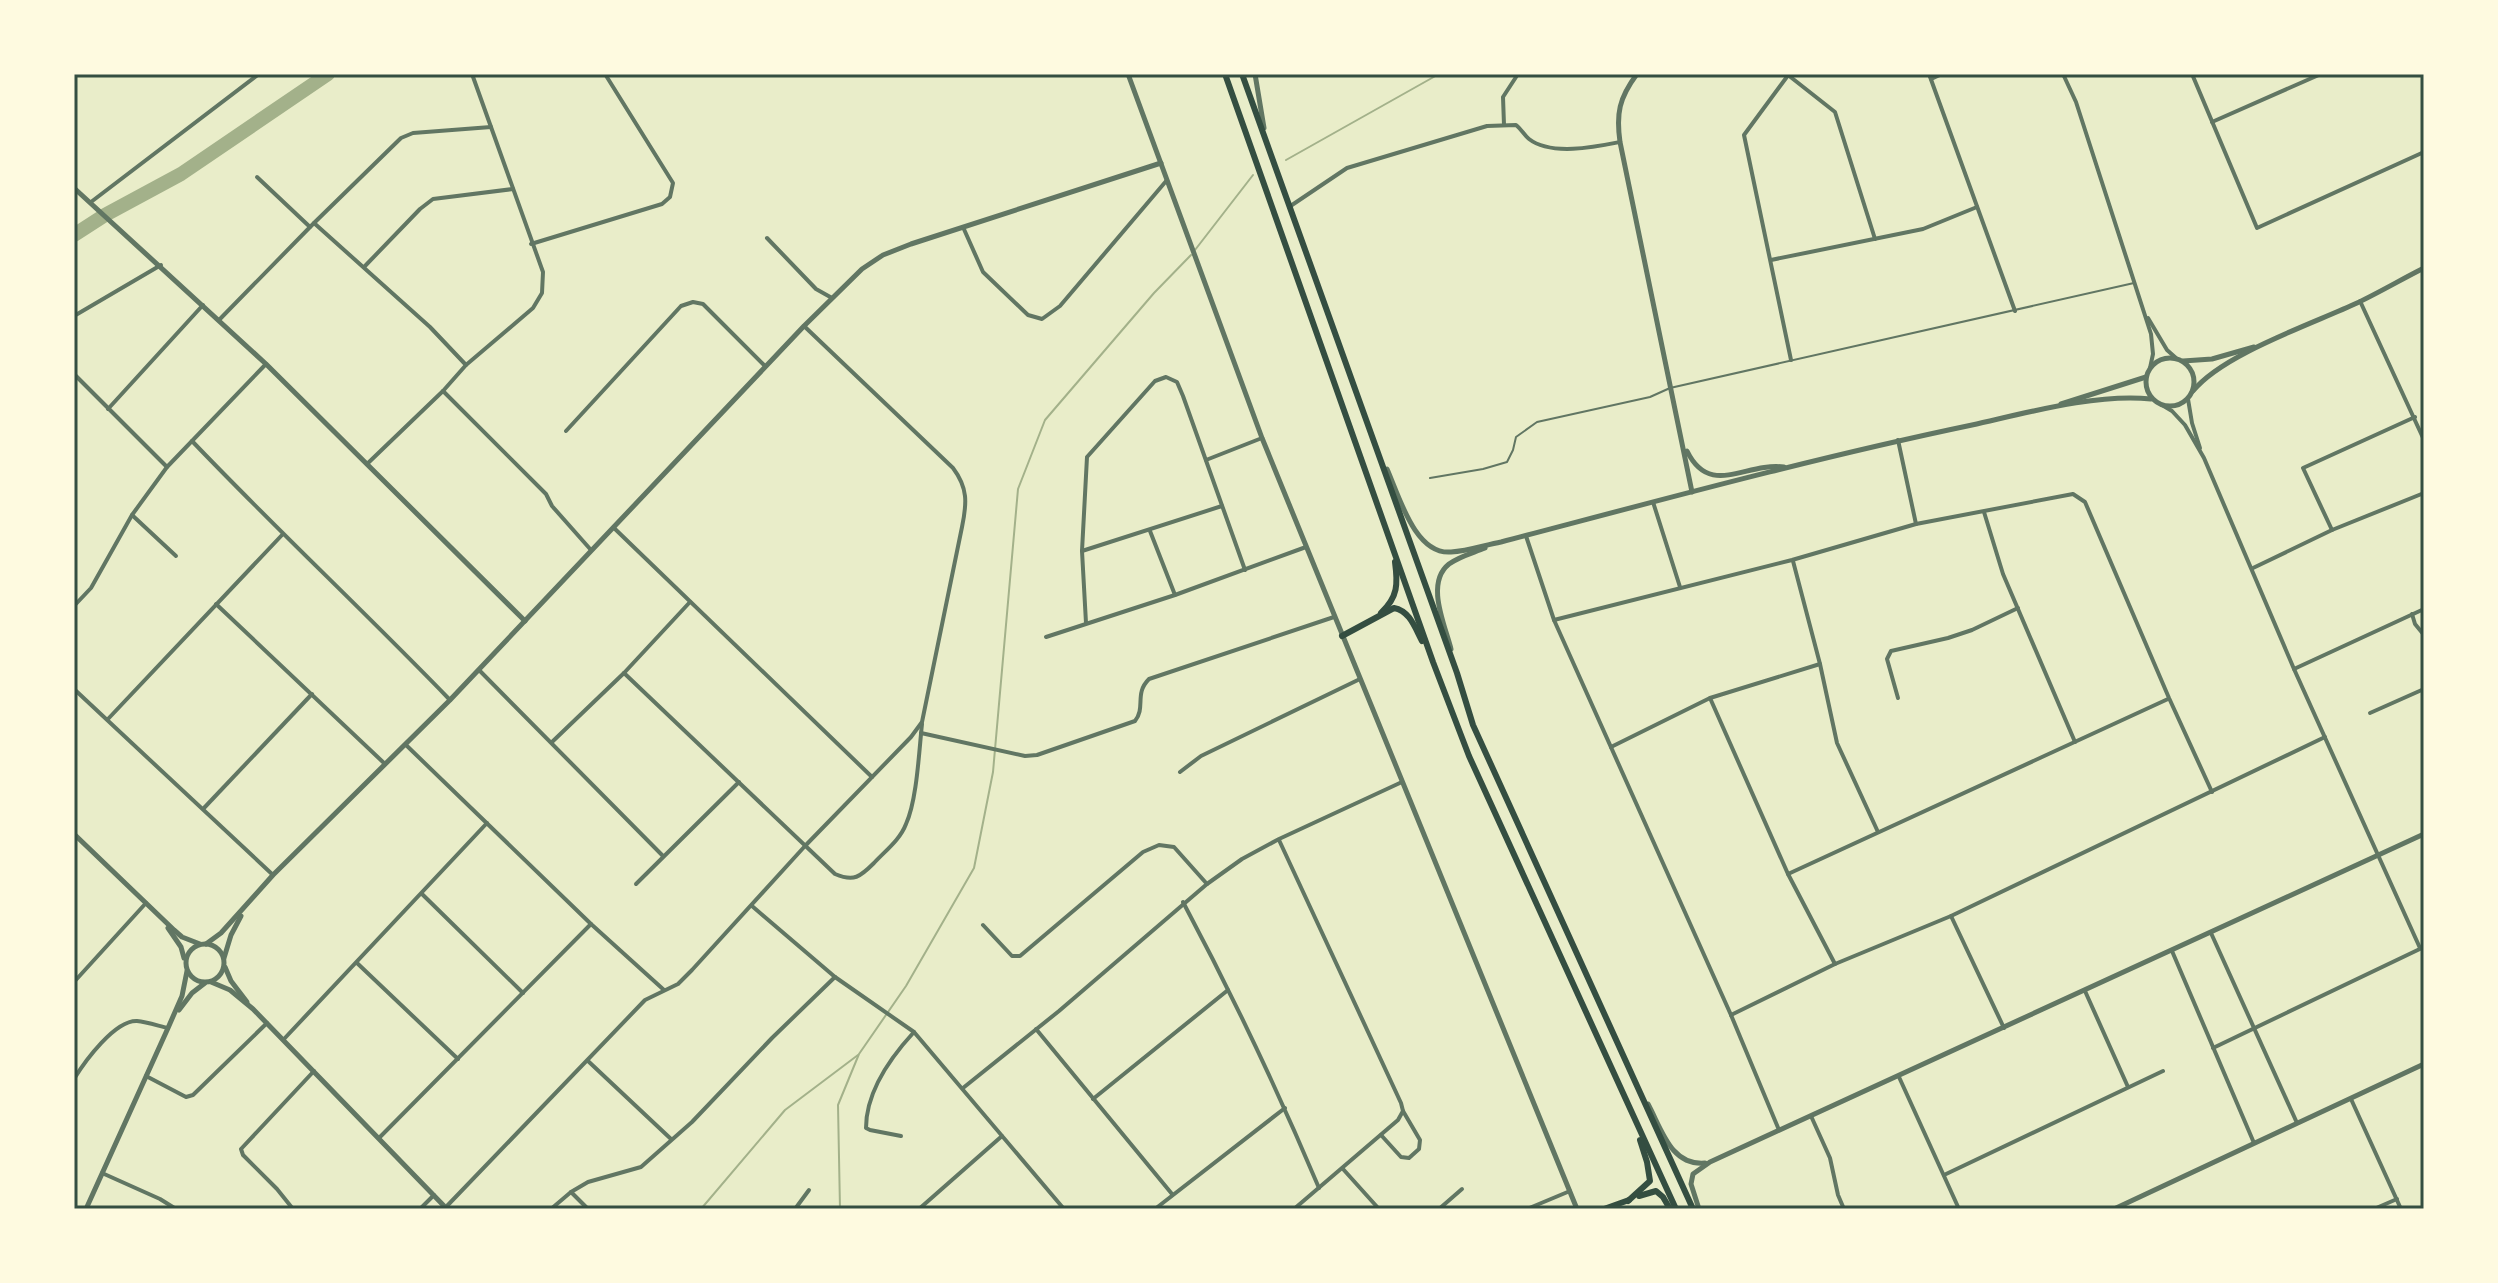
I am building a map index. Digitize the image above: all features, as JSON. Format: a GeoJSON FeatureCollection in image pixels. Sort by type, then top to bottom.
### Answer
{"type":"FeatureCollection","features":[{"type":"Feature","properties":{"kind":"main road"},"geometry":{"type":"LineString","coordinates":[[1225,74],[1469,756],[1676,1209]]}},
{"type":"Feature","properties":{"kind":"main road"},"geometry":{"type":"LineString","coordinates":[[1242,74],[1376,444],[1473,725],[1696,1209]]}},
{"type":"Feature","properties":{"kind":"main road"},"geometry":{"type":"LineString","coordinates":[[1376,618],[1391,604],[1396,593],[1397,578],[1390,539]]}},
{"type":"Feature","properties":{"kind":"main road"},"geometry":{"type":"LineString","coordinates":[[1342,636],[1394,608],[1402,610],[1410,618],[1433,662]]}},
{"type":"Feature","properties":{"kind":"main road"},"geometry":{"type":"LineString","coordinates":[[1626,1103],[1651,1175],[1645,1187],[1628,1201]]}},
{"type":"Feature","properties":{"kind":"main road"},"geometry":{"type":"LineString","coordinates":[[1604,1209],[1656,1191],[1670,1209]]}},
{"type":"Feature","properties":{"kind":"street"},"geometry":{"type":"LineString","coordinates":[[91,202],[259,74]]}},
{"type":"Feature","properties":{"kind":"street"},"geometry":{"type":"LineString","coordinates":[[367,464],[466,365],[533,308],[542,293],[543,272],[472,74]]}},
{"type":"Feature","properties":{"kind":"street"},"geometry":{"type":"LineString","coordinates":[[531,244],[662,204],[670,197],[673,183],[605,74]]}},
{"type":"Feature","properties":{"kind":"street"},"geometry":{"type":"LineString","coordinates":[[1128,74],[1262,438],[1577,1209]]}},
{"type":"Feature","properties":{"kind":"street"},"geometry":{"type":"LineString","coordinates":[[1255,74],[1263,124],[1276,172]]}},
{"type":"Feature","properties":{"kind":"street"},"geometry":{"type":"LineString","coordinates":[[1504,125],[1503,97],[1518,74]]}},
{"type":"Feature","properties":{"kind":"street"},"geometry":{"type":"LineString","coordinates":[[1637,74],[1626,88],[1617,118],[1620,142],[1692,492]]}},
{"type":"Feature","properties":{"kind":"street"},"geometry":{"type":"LineString","coordinates":[[1942,74],[1930,76],[2015,311]]}},
{"type":"Feature","properties":{"kind":"street"},"geometry":{"type":"LineString","coordinates":[[2063,74],[2076,102],[2144,308],[2153,354],[2146,377],[2151,399]]}},
{"type":"Feature","properties":{"kind":"street"},"geometry":{"type":"LineString","coordinates":[[2192,74],[2257,228],[2424,152]]}},
{"type":"Feature","properties":{"kind":"street"},"geometry":{"type":"LineString","coordinates":[[2212,122],[2321,74]]}},
{"type":"Feature","properties":{"kind":"street"},"geometry":{"type":"LineString","coordinates":[[1791,360],[1744,135],[1788,75],[1835,112],[1875,239]]}},
{"type":"Feature","properties":{"kind":"street"},"geometry":{"type":"LineString","coordinates":[[1289,207],[1347,168],[1487,126],[1516,125],[1529,140],[1550,147],[1584,149],[1620,142]]}},
{"type":"Feature","properties":{"kind":"street"},"geometry":{"type":"LineString","coordinates":[[219,320],[401,138],[413,133],[491,127]]}},
{"type":"Feature","properties":{"kind":"street"},"geometry":{"type":"LineString","coordinates":[[185,960],[190,950],[221,933],[273,875],[406,745],[765,366],[862,269],[883,255],[1161,163]]}},
{"type":"Feature","properties":{"kind":"street"},"geometry":{"type":"LineString","coordinates":[[257,177],[365,266],[466,365]]}},
{"type":"Feature","properties":{"kind":"street"},"geometry":{"type":"LineString","coordinates":[[963,227],[983,272],[1028,315],[1042,319],[1060,306],[1167,180]]}},
{"type":"Feature","properties":{"kind":"street"},"geometry":{"type":"LineString","coordinates":[[74,188],[266,364],[525,621]]}},
{"type":"Feature","properties":{"kind":"street"},"geometry":{"type":"LineString","coordinates":[[365,266],[433,199],[513,189]]}},
{"type":"Feature","properties":{"kind":"street"},"geometry":{"type":"LineString","coordinates":[[1771,260],[1923,229],[1978,206]]}},
{"type":"Feature","properties":{"kind":"street"},"geometry":{"type":"LineString","coordinates":[[767,238],[816,289],[832,298]]}},
{"type":"Feature","properties":{"kind":"street"},"geometry":{"type":"LineString","coordinates":[[74,316],[161,265]]}},
{"type":"Feature","properties":{"kind":"street"},"geometry":{"type":"LineString","coordinates":[[2162,405],[2176,406],[2188,399],[2201,381],[2262,345],[2424,268]]}},
{"type":"Feature","properties":{"kind":"street"},"geometry":{"type":"LineString","coordinates":[[2360,301],[2424,440]]}},
{"type":"Feature","properties":{"kind":"street"},"geometry":{"type":"LineString","coordinates":[[566,431],[681,306],[693,302],[703,304],[765,366]]}},
{"type":"Feature","properties":{"kind":"street"},"geometry":{"type":"LineString","coordinates":[[108,409],[203,305]]}},
{"type":"Feature","properties":{"kind":"street"},"geometry":{"type":"LineString","coordinates":[[2144,308],[2167,350],[2192,371],[2193,391]]}},
{"type":"Feature","properties":{"kind":"street"},"geometry":{"type":"LineString","coordinates":[[624,673],[835,874],[847,879],[862,875],[899,837],[906,825],[911,809],[922,722],[964,516],[966,492],[961,479],[947,462],[804,326]]}},
{"type":"Feature","properties":{"kind":"street"},"geometry":{"type":"LineString","coordinates":[[2183,361],[2212,359],[2262,345]]}},
{"type":"Feature","properties":{"kind":"street"},"geometry":{"type":"LineString","coordinates":[[2150,368],[2162,359],[2176,358]]}},
{"type":"Feature","properties":{"kind":"street"},"geometry":{"type":"LineString","coordinates":[[74,606],[91,588],[132,515],[167,467],[266,364]]}},
{"type":"Feature","properties":{"kind":"street"},"geometry":{"type":"LineString","coordinates":[[74,374],[167,467]]}},
{"type":"Feature","properties":{"kind":"street"},"geometry":{"type":"LineString","coordinates":[[1086,623],[1082,551],[1087,457],[1155,381],[1166,377],[1177,382],[1245,570]]}},
{"type":"Feature","properties":{"kind":"street"},"geometry":{"type":"LineString","coordinates":[[2037,411],[2146,377]]}},
{"type":"Feature","properties":{"kind":"street"},"geometry":{"type":"LineString","coordinates":[[443,391],[546,494],[552,506],[592,550]]}},
{"type":"Feature","properties":{"kind":"street"},"geometry":{"type":"LineString","coordinates":[[1376,444],[1407,516],[1419,536],[1432,549],[1450,553],[1898,440],[2112,398],[2151,399],[2172,411],[2185,425],[2204,458]]}},
{"type":"Feature","properties":{"kind":"street"},"geometry":{"type":"LineString","coordinates":[[2188,399],[2192,423],[2204,458],[2294,669],[2422,947],[2213,1048]]}},
{"type":"Feature","properties":{"kind":"street"},"geometry":{"type":"LineString","coordinates":[[2332,530],[2303,468],[2415,417]]}},
{"type":"Feature","properties":{"kind":"street"},"geometry":{"type":"LineString","coordinates":[[1206,460],[1262,438]]}},
{"type":"Feature","properties":{"kind":"street"},"geometry":{"type":"LineString","coordinates":[[1898,440],[1916,524]]}},
{"type":"Feature","properties":{"kind":"street"},"geometry":{"type":"LineString","coordinates":[[192,441],[282,535],[450,700]]}},
{"type":"Feature","properties":{"kind":"street"},"geometry":{"type":"LineString","coordinates":[[1684,444],[1693,462],[1709,475],[1721,476],[1764,467],[1789,468]]}},
{"type":"Feature","properties":{"kind":"street"},"geometry":{"type":"LineString","coordinates":[[2253,568],[2332,530],[2424,493]]}},
{"type":"Feature","properties":{"kind":"street"},"geometry":{"type":"LineString","coordinates":[[1554,620],[1792,560],[1916,524],[2073,494],[2085,502],[2212,792]]}},
{"type":"Feature","properties":{"kind":"street"},"geometry":{"type":"LineString","coordinates":[[1653,502],[1680,587]]}},
{"type":"Feature","properties":{"kind":"street"},"geometry":{"type":"LineString","coordinates":[[1082,551],[1222,506]]}},
{"type":"Feature","properties":{"kind":"street"},"geometry":{"type":"LineString","coordinates":[[1984,512],[2003,574],[2075,742]]}},
{"type":"Feature","properties":{"kind":"street"},"geometry":{"type":"LineString","coordinates":[[132,515],[176,556]]}},
{"type":"Feature","properties":{"kind":"street"},"geometry":{"type":"LineString","coordinates":[[614,528],[872,777]]}},
{"type":"Feature","properties":{"kind":"street"},"geometry":{"type":"LineString","coordinates":[[1149,529],[1175,595]]}},
{"type":"Feature","properties":{"kind":"street"},"geometry":{"type":"LineString","coordinates":[[107,720],[282,535]]}},
{"type":"Feature","properties":{"kind":"street"},"geometry":{"type":"LineString","coordinates":[[1526,535],[1554,620],[1731,1015],[1779,1130]]}},
{"type":"Feature","properties":{"kind":"street"},"geometry":{"type":"LineString","coordinates":[[1457,673],[1436,588],[1439,578],[1447,566],[1461,557],[1501,542]]}},
{"type":"Feature","properties":{"kind":"street"},"geometry":{"type":"LineString","coordinates":[[1046,637],[1175,595],[1306,547]]}},
{"type":"Feature","properties":{"kind":"street"},"geometry":{"type":"LineString","coordinates":[[1792,560],[1837,743],[1878,832]]}},
{"type":"Feature","properties":{"kind":"street"},"geometry":{"type":"LineString","coordinates":[[552,742],[624,673],[690,602]]}},
{"type":"Feature","properties":{"kind":"street"},"geometry":{"type":"LineString","coordinates":[[216,604],[385,764]]}},
{"type":"Feature","properties":{"kind":"street"},"geometry":{"type":"LineString","coordinates":[[1898,698],[1887,659],[1891,651],[1972,630],[2018,608]]}},
{"type":"Feature","properties":{"kind":"street"},"geometry":{"type":"LineString","coordinates":[[2294,669],[2424,609]]}},
{"type":"Feature","properties":{"kind":"street"},"geometry":{"type":"LineString","coordinates":[[2412,614],[2424,635]]}},
{"type":"Feature","properties":{"kind":"street"},"geometry":{"type":"LineString","coordinates":[[921,733],[1015,754],[1037,755],[1135,721],[1141,713],[1140,693],[1149,679],[1334,617]]}},
{"type":"Feature","properties":{"kind":"street"},"geometry":{"type":"LineString","coordinates":[[1610,747],[1710,698],[1820,664]]}},
{"type":"Feature","properties":{"kind":"street"},"geometry":{"type":"LineString","coordinates":[[479,670],[663,856]]}},
{"type":"Feature","properties":{"kind":"street"},"geometry":{"type":"LineString","coordinates":[[1180,772],[1201,756],[1360,679]]}},
{"type":"Feature","properties":{"kind":"street"},"geometry":{"type":"LineString","coordinates":[[74,689],[273,875]]}},
{"type":"Feature","properties":{"kind":"street"},"geometry":{"type":"LineString","coordinates":[[2370,713],[2424,689]]}},
{"type":"Feature","properties":{"kind":"street"},"geometry":{"type":"LineString","coordinates":[[204,808],[312,693]]}},
{"type":"Feature","properties":{"kind":"street"},"geometry":{"type":"LineString","coordinates":[[1710,698],[1788,874],[1835,964]]}},
{"type":"Feature","properties":{"kind":"street"},"geometry":{"type":"LineString","coordinates":[[1788,874],[2169,698]]}},
{"type":"Feature","properties":{"kind":"street"},"geometry":{"type":"LineString","coordinates":[[187,971],[194,980],[230,990],[253,1009],[446,1208],[645,1000],[678,984],[922,722]]}},
{"type":"Feature","properties":{"kind":"street"},"geometry":{"type":"LineString","coordinates":[[1731,1015],[1835,964],[1951,916],[2325,737]]}},
{"type":"Feature","properties":{"kind":"street"},"geometry":{"type":"LineString","coordinates":[[406,745],[591,924],[664,990]]}},
{"type":"Feature","properties":{"kind":"street"},"geometry":{"type":"LineString","coordinates":[[636,884],[739,782]]}},
{"type":"Feature","properties":{"kind":"street"},"geometry":{"type":"LineString","coordinates":[[963,1088],[1183,902],[1242,859],[1402,782]]}},
{"type":"Feature","properties":{"kind":"street"},"geometry":{"type":"LineString","coordinates":[[284,1039],[487,823]]}},
{"type":"Feature","properties":{"kind":"street"},"geometry":{"type":"LineString","coordinates":[[74,834],[182,937],[217,948],[231,981],[253,1009]]}},
{"type":"Feature","properties":{"kind":"street"},"geometry":{"type":"LineString","coordinates":[[1696,1209],[1691,1184],[1693,1174],[1710,1162],[2424,834]]}},
{"type":"Feature","properties":{"kind":"street"},"geometry":{"type":"LineString","coordinates":[[1279,839],[1403,1111],[1420,1140],[1419,1149],[1409,1158],[1401,1157],[1381,1135]]}},
{"type":"Feature","properties":{"kind":"street"},"geometry":{"type":"LineString","coordinates":[[983,925],[1012,956],[1020,956],[1143,852],[1159,845],[1174,847],[1207,884]]}},
{"type":"Feature","properties":{"kind":"street"},"geometry":{"type":"LineString","coordinates":[[421,894],[523,993]]}},
{"type":"Feature","properties":{"kind":"street"},"geometry":{"type":"LineString","coordinates":[[1183,902],[1229,989],[1319,1188]]}},
{"type":"Feature","properties":{"kind":"street"},"geometry":{"type":"LineString","coordinates":[[86,1209],[182,996],[187,971],[177,940],[146,903]]}},
{"type":"Feature","properties":{"kind":"street"},"geometry":{"type":"LineString","coordinates":[[74,982],[146,903]]}},
{"type":"Feature","properties":{"kind":"street"},"geometry":{"type":"LineString","coordinates":[[168,1028],[187,999],[221,975],[231,935],[248,905]]}},
{"type":"Feature","properties":{"kind":"street"},"geometry":{"type":"LineString","coordinates":[[752,906],[835,977],[914,1032],[1064,1209]]}},
{"type":"Feature","properties":{"kind":"street"},"geometry":{"type":"LineString","coordinates":[[1951,916],[2004,1028]]}},
{"type":"Feature","properties":{"kind":"street"},"geometry":{"type":"LineString","coordinates":[[379,1138],[591,924]]}},
{"type":"Feature","properties":{"kind":"street"},"geometry":{"type":"LineString","coordinates":[[2211,933],[2298,1124]]}},
{"type":"Feature","properties":{"kind":"street"},"geometry":{"type":"LineString","coordinates":[[2172,951],[2254,1144]]}},
{"type":"Feature","properties":{"kind":"street"},"geometry":{"type":"LineString","coordinates":[[357,963],[458,1059]]}},
{"type":"Feature","properties":{"kind":"street"},"geometry":{"type":"LineString","coordinates":[[551,1209],[588,1182],[641,1167],[692,1122],[835,977]]}},
{"type":"Feature","properties":{"kind":"street"},"geometry":{"type":"LineString","coordinates":[[1093,1099],[1229,989]]}},
{"type":"Feature","properties":{"kind":"street"},"geometry":{"type":"LineString","coordinates":[[2085,991],[2128,1088]]}},
{"type":"Feature","properties":{"kind":"street"},"geometry":{"type":"LineString","coordinates":[[74,1079],[121,1025],[136,1021],[168,1028]]}},
{"type":"Feature","properties":{"kind":"street"},"geometry":{"type":"LineString","coordinates":[[146,1076],[186,1097],[193,1095],[267,1023]]}},
{"type":"Feature","properties":{"kind":"street"},"geometry":{"type":"LineString","coordinates":[[1036,1028],[1172,1194]]}},
{"type":"Feature","properties":{"kind":"street"},"geometry":{"type":"LineString","coordinates":[[901,1136],[870,1130],[866,1128],[866,1123],[878,1080],[897,1050],[914,1032]]}},
{"type":"Feature","properties":{"kind":"street"},"geometry":{"type":"LineString","coordinates":[[587,1061],[671,1139]]}},
{"type":"Feature","properties":{"kind":"street"},"geometry":{"type":"LineString","coordinates":[[2114,1209],[2424,1064]]}},
{"type":"Feature","properties":{"kind":"street"},"geometry":{"type":"LineString","coordinates":[[293,1209],[243,1155],[241,1149],[314,1071]]}},
{"type":"Feature","properties":{"kind":"street"},"geometry":{"type":"LineString","coordinates":[[1944,1175],[2163,1071]]}},
{"type":"Feature","properties":{"kind":"street"},"geometry":{"type":"LineString","coordinates":[[1899,1077],[1959,1209]]}},
{"type":"Feature","properties":{"kind":"street"},"geometry":{"type":"LineString","coordinates":[[1634,1078],[1672,1148],[1682,1160],[1689,1163],[1710,1162]]}},
{"type":"Feature","properties":{"kind":"street"},"geometry":{"type":"LineString","coordinates":[[2351,1099],[2401,1209]]}},
{"type":"Feature","properties":{"kind":"street"},"geometry":{"type":"LineString","coordinates":[[1155,1209],[1285,1108]]}},
{"type":"Feature","properties":{"kind":"street"},"geometry":{"type":"LineString","coordinates":[[1294,1209],[1398,1120],[1403,1111]]}},
{"type":"Feature","properties":{"kind":"street"},"geometry":{"type":"LineString","coordinates":[[1811,1116],[1830,1158],[1844,1209]]}},
{"type":"Feature","properties":{"kind":"street"},"geometry":{"type":"LineString","coordinates":[[919,1209],[1002,1136]]}},
{"type":"Feature","properties":{"kind":"street"},"geometry":{"type":"LineString","coordinates":[[1342,1168],[1379,1209]]}},
{"type":"Feature","properties":{"kind":"street"},"geometry":{"type":"LineString","coordinates":[[102,1173],[176,1209]]}},
{"type":"Feature","properties":{"kind":"street"},"geometry":{"type":"LineString","coordinates":[[1439,1209],[1462,1189]]}},
{"type":"Feature","properties":{"kind":"street"},"geometry":{"type":"LineString","coordinates":[[795,1209],[809,1190]]}},
{"type":"Feature","properties":{"kind":"street"},"geometry":{"type":"LineString","coordinates":[[1527,1209],[1570,1191]]}},
{"type":"Feature","properties":{"kind":"street"},"geometry":{"type":"LineString","coordinates":[[571,1192],[588,1209]]}},
{"type":"Feature","properties":{"kind":"street"},"geometry":{"type":"LineString","coordinates":[[420,1209],[434,1195]]}},
{"type":"Feature","properties":{"kind":"street"},"geometry":{"type":"LineString","coordinates":[[2374,1209],[2397,1199]]}},
{"type":"Feature","properties":{"kind":"lane"},"geometry":{"type":"LineString","coordinates":[[1430,478],[1507,462],[1516,437],[1537,422],[1650,397],[1670,388],[2135,282]]}},
{"type":"Feature","properties":{"kind":"waterway"},"geometry":{"type":"LineString","coordinates":[[74,235],[181,174],[328,74]]}},
{"type":"Feature","properties":{"kind":"waterway"},"geometry":{"type":"LineString","coordinates":[[1286,160],[1439,74]]}},
{"type":"Feature","properties":{"kind":"waterway"},"geometry":{"type":"LineString","coordinates":[[1195,250],[1253,175]]}},
{"type":"Feature","properties":{"kind":"waterway"},"geometry":{"type":"LineString","coordinates":[[840,1209],[838,1105],[859,1054],[906,986],[974,868],[993,772],[1018,489],[1045,420],[1154,293],[1191,255]]}},
{"type":"Feature","properties":{"kind":"waterway"},"geometry":{"type":"LineString","coordinates":[[701,1209],[785,1110],[858,1055]]}}]}
